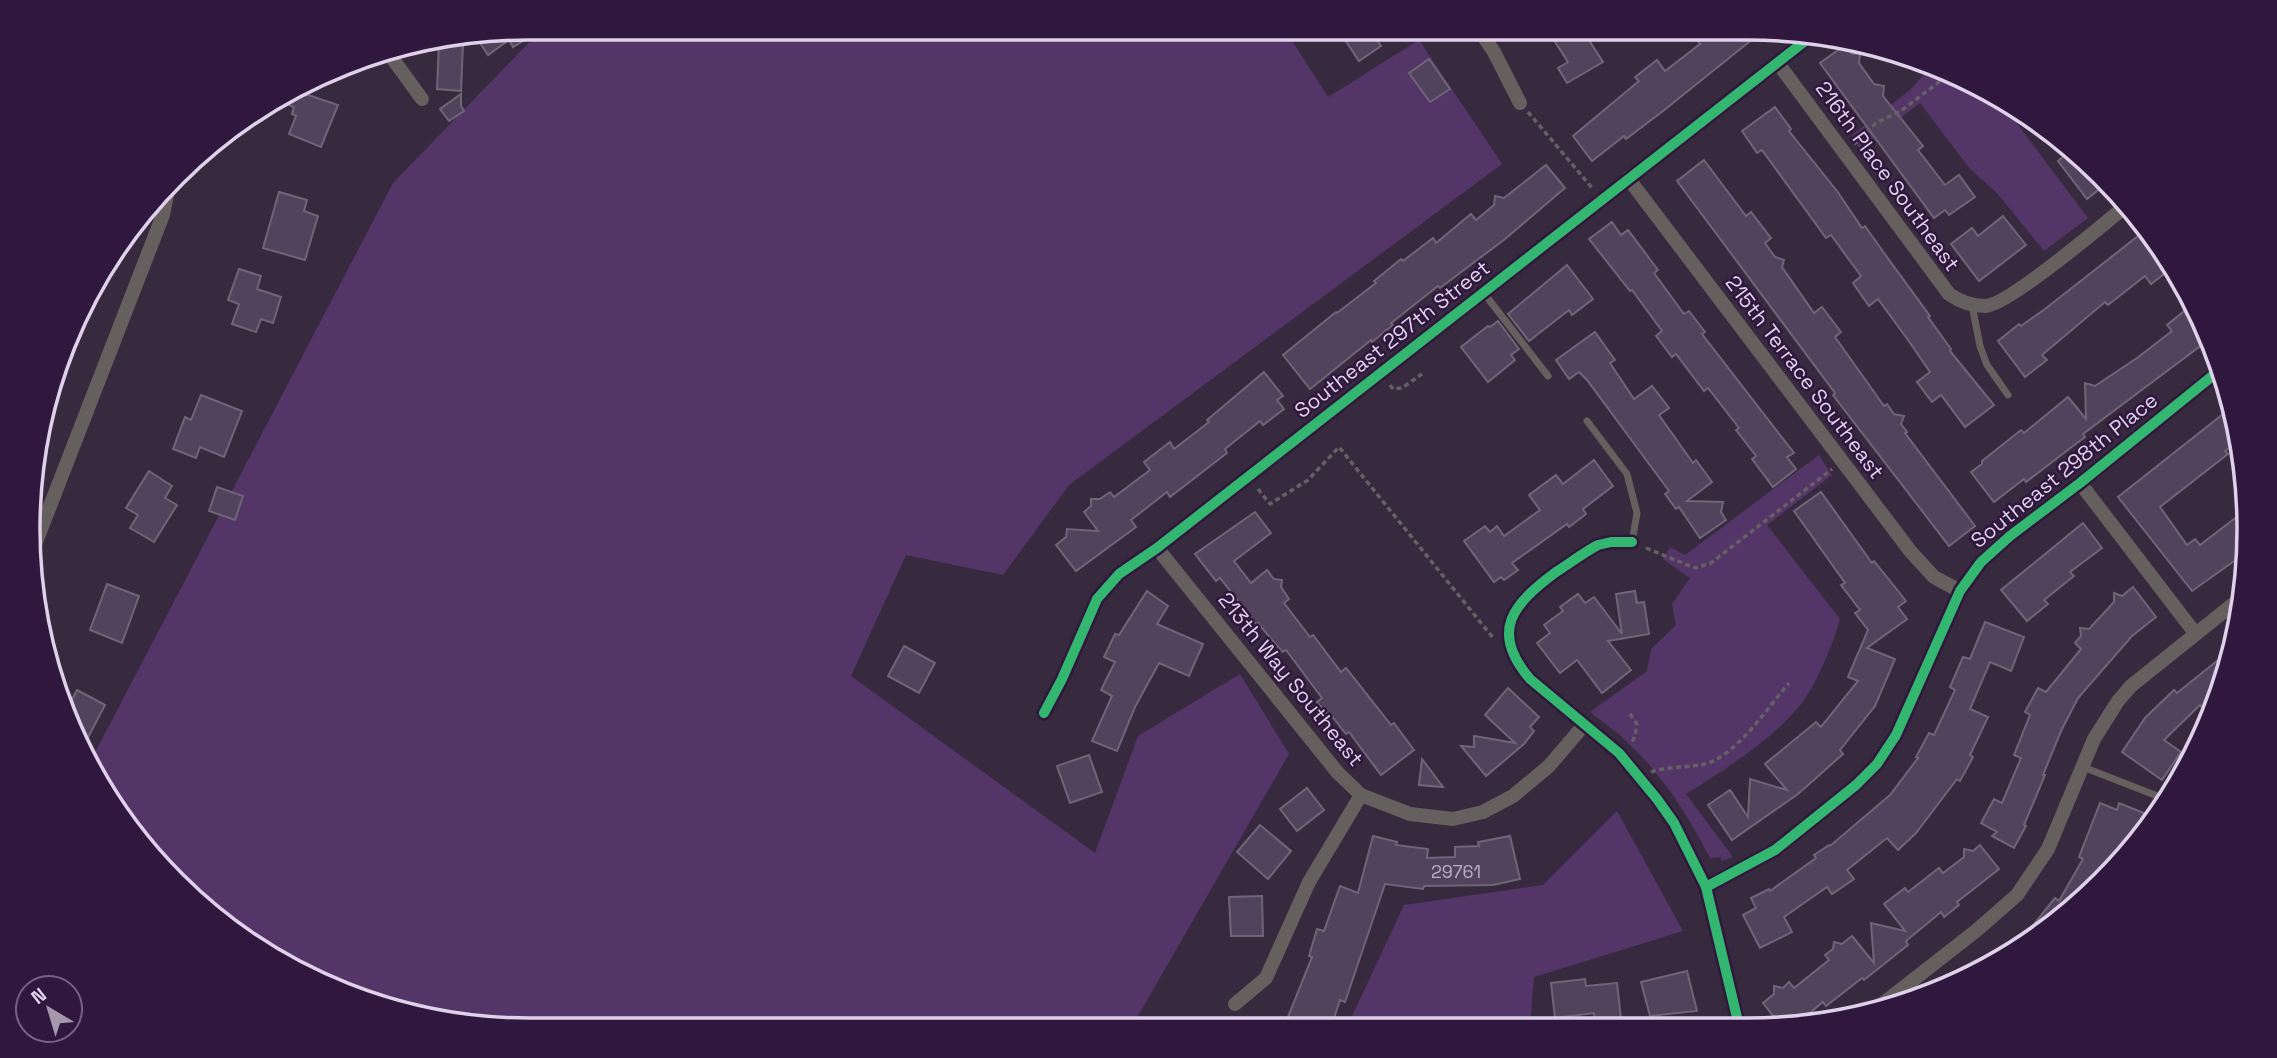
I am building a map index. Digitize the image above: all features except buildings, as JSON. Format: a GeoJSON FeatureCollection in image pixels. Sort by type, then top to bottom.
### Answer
{"type":"FeatureCollection","features":[{"type":"Feature","properties":{"kind":"street"},"geometry":{"type":"LineString","coordinates":[[1486,40],[1520,103]]}},
{"type":"Feature","properties":{"kind":"street","name":"Southeast 297th Street"},"geometry":{"type":"LineString","coordinates":[[1044,713],[1097,599],[1119,575],[1802,43]]}},
{"type":"Feature","properties":{"kind":"street"},"geometry":{"type":"LineString","coordinates":[[393,60],[422,99]]}},
{"type":"Feature","properties":{"kind":"street","name":"216th Place Southeast"},"geometry":{"type":"LineString","coordinates":[[1777,62],[1949,294],[1959,301],[1972,304]]}},
{"type":"Feature","properties":{"kind":"street","name":"215th Terrace Southeast"},"geometry":{"type":"LineString","coordinates":[[1628,178],[1912,552],[1934,577],[1960,591]]}},
{"type":"Feature","properties":{"kind":"street"},"geometry":{"type":"LineString","coordinates":[[40,532],[165,203]]}},
{"type":"Feature","properties":{"kind":"street"},"geometry":{"type":"LineString","coordinates":[[1972,304],[1986,306],[2010,296],[2119,211]]}},
{"type":"Feature","properties":{"kind":"street","name":"Southeast 298th Place"},"geometry":{"type":"LineString","coordinates":[[1706,887],[1775,850],[1856,785],[1877,764],[1896,735],[1960,591],[1980,562],[2212,376]]}},
{"type":"Feature","properties":{"kind":"street"},"geometry":{"type":"LineString","coordinates":[[2080,483],[2195,633]]}},
{"type":"Feature","properties":{"kind":"street"},"geometry":{"type":"LineString","coordinates":[[1632,542],[1598,545],[1528,593],[1514,615],[1509,628],[1509,641],[1518,666],[1623,757],[1674,823],[1706,887],[1737,1018]]}},
{"type":"Feature","properties":{"kind":"street","name":"213th Way Southeast"},"geometry":{"type":"LineString","coordinates":[[1157,548],[1338,773],[1361,795],[1410,814],[1453,819],[1483,813],[1513,796],[1549,766],[1584,725]]}},
{"type":"Feature","properties":{"kind":"street"},"geometry":{"type":"LineString","coordinates":[[1893,995],[2017,895],[2048,849],[2094,739],[2118,701],[2131,685],[2231,606]]}},
{"type":"Feature","properties":{"kind":"street"},"geometry":{"type":"LineString","coordinates":[[1235,1004],[1266,978],[1308,882],[1361,795]]}},
{"type":"Feature","properties":{"kind":"lane"},"geometry":{"type":"LineString","coordinates":[[1483,292],[1548,376]]}},
{"type":"Feature","properties":{"kind":"lane"},"geometry":{"type":"LineString","coordinates":[[1972,304],[1980,346],[1987,365],[2008,395]]}},
{"type":"Feature","properties":{"kind":"lane"},"geometry":{"type":"LineString","coordinates":[[1587,421],[1627,474],[1637,513],[1632,542]]}},
{"type":"Feature","properties":{"kind":"lane"},"geometry":{"type":"LineString","coordinates":[[2083,767],[2157,796]]}},
{"type":"Feature","properties":{"kind":"path"},"geometry":{"type":"LineString","coordinates":[[1844,152],[1876,123],[1901,111],[1944,81]]}},
{"type":"Feature","properties":{"kind":"path"},"geometry":{"type":"LineString","coordinates":[[1520,103],[1601,199]]}},
{"type":"Feature","properties":{"kind":"path"},"geometry":{"type":"LineString","coordinates":[[1379,373],[1393,389],[1402,388],[1422,373]]}},
{"type":"Feature","properties":{"kind":"path"},"geometry":{"type":"LineString","coordinates":[[1248,476],[1270,504],[1308,480],[1339,447],[1496,640],[1509,641]]}},
{"type":"Feature","properties":{"kind":"path"},"geometry":{"type":"LineString","coordinates":[[1632,542],[1695,568],[1711,563],[1842,461]]}},
{"type":"Feature","properties":{"kind":"path"},"geometry":{"type":"LineString","coordinates":[[1640,777],[1661,768],[1711,762],[1735,746],[1789,683]]}},
{"type":"Feature","properties":{"kind":"path"},"geometry":{"type":"LineString","coordinates":[[1623,757],[1636,732],[1637,724],[1630,715]]}},
{"type":"Feature","properties":{"kind":"shaded area"},"geometry":{"type":"Polygon","coordinates":[[[531,40],[1292,40],[1328,97],[1419,40],[1502,164],[1069,485],[1003,575],[906,555],[851,676],[1095,853],[1138,736],[1240,674],[1289,754],[1137,1018],[529,1018],[465,1014],[372,992],[313,967],[231,917],[183,875],[141,827],[95,752],[393,183],[531,40]]]}},
{"type":"Feature","properties":{"kind":"shaded area"},"geometry":{"type":"Polygon","coordinates":[[[1925,73],[1964,91],[2014,119],[2088,218],[2044,251],[1996,192],[1970,169],[1920,103],[1860,149],[1851,136],[1910,90],[1925,73]]]}},
{"type":"Feature","properties":{"kind":"shaded area"},"geometry":{"type":"Polygon","coordinates":[[[1819,455],[1832,475],[1767,525],[1840,619],[1813,686],[1790,717],[1732,764],[1686,794],[1733,857],[1722,861],[1720,857],[1710,858],[1666,785],[1644,759],[1590,712],[1647,671],[1651,649],[1676,625],[1672,604],[1690,578],[1663,559],[1670,547],[1685,555],[1819,455]]]}},
{"type":"Feature","properties":{"kind":"shaded area"},"geometry":{"type":"Polygon","coordinates":[[[1617,811],[1683,931],[1534,977],[1531,1018],[1351,1018],[1404,905],[1543,885],[1617,811]]]}},
{"type":"Feature","properties":{"kind":"cycle path"},"geometry":{"type":"LineString","coordinates":[[1044,713],[1097,599],[1119,574],[1157,548],[1802,43]]}},
{"type":"Feature","properties":{"kind":"cycle path"},"geometry":{"type":"LineString","coordinates":[[1706,887],[1775,850],[1856,785],[1877,764],[1896,735],[1960,591],[1981,562],[2212,376]]}},
{"type":"Feature","properties":{"kind":"cycle path"},"geometry":{"type":"LineString","coordinates":[[1632,542],[1598,545],[1556,572],[1528,595],[1512,620],[1509,632],[1511,647],[1530,679],[1619,753],[1674,823],[1706,887],[1737,1018]]}}]}
